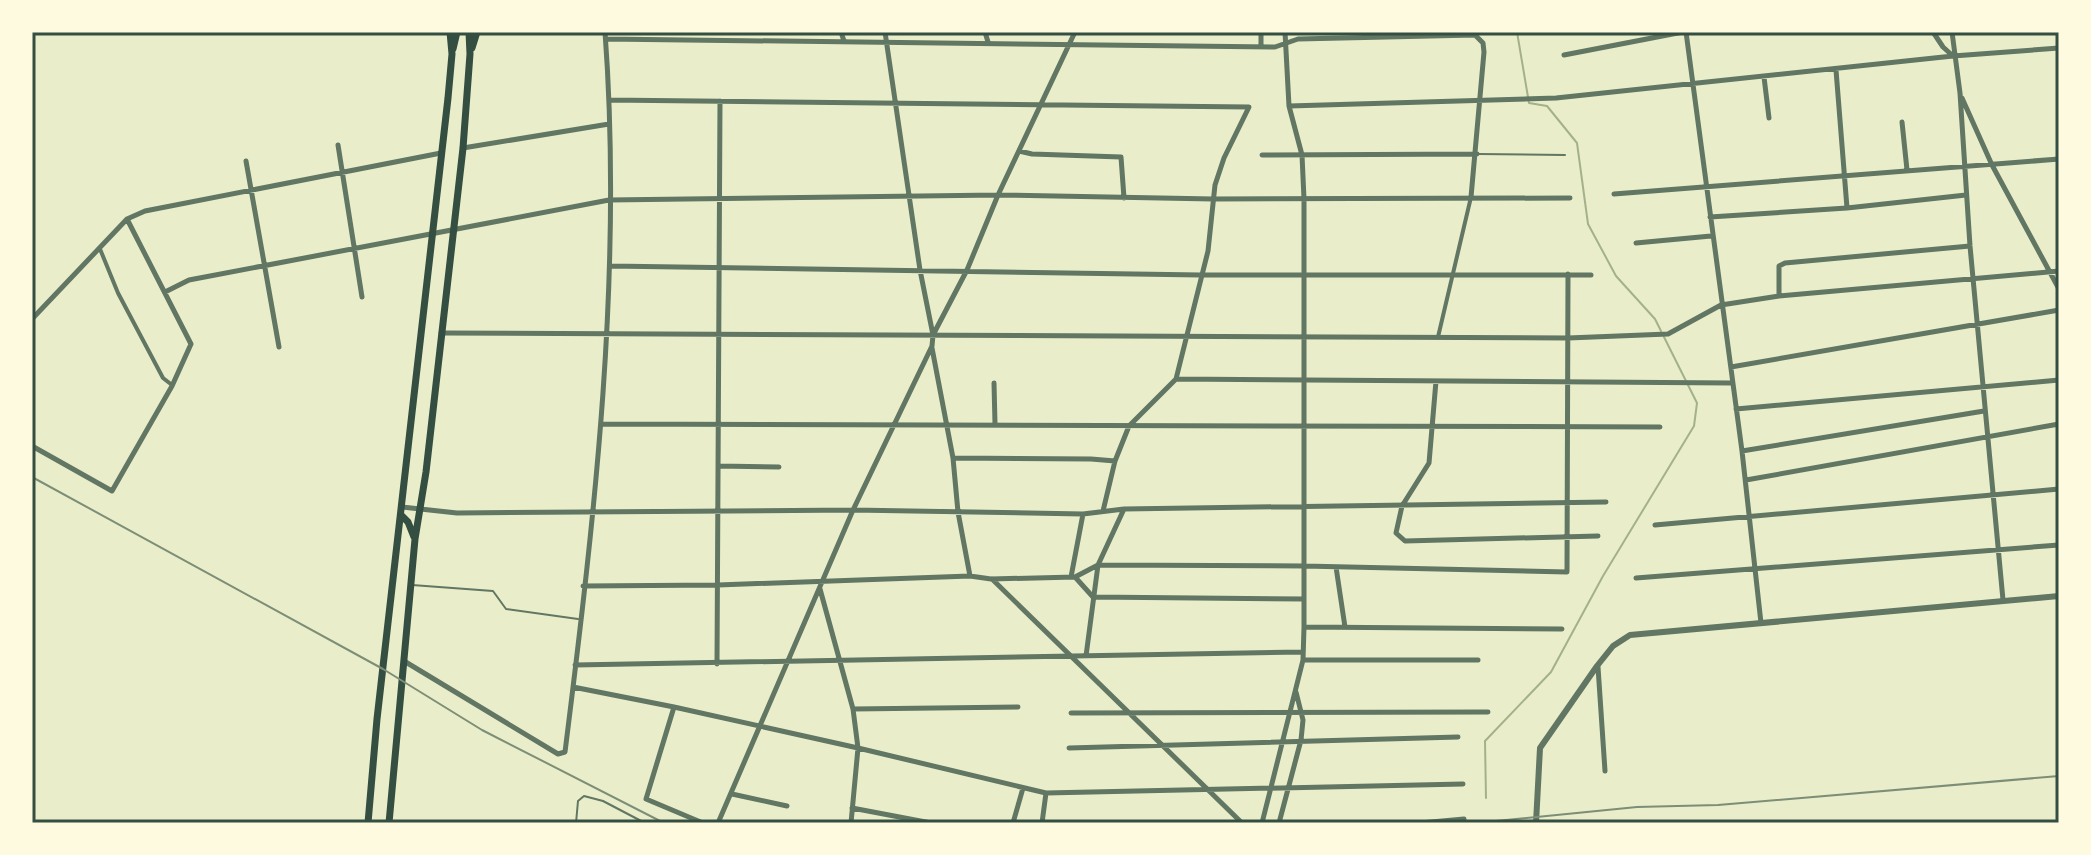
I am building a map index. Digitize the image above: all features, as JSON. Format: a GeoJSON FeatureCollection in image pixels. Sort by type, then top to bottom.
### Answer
{"type":"FeatureCollection","features":[{"type":"Feature","properties":{"kind":"main road"},"geometry":{"type":"LineString","coordinates":[[450,32],[452,54]]}},
{"type":"Feature","properties":{"kind":"main road"},"geometry":{"type":"LineString","coordinates":[[368,823],[377,719],[452,54],[457,32]]}},
{"type":"Feature","properties":{"kind":"main road"},"geometry":{"type":"LineString","coordinates":[[389,823],[415,539],[463,148],[469,32]]}},
{"type":"Feature","properties":{"kind":"main road"},"geometry":{"type":"LineString","coordinates":[[470,54],[477,32]]}},
{"type":"Feature","properties":{"kind":"main road"},"geometry":{"type":"LineString","coordinates":[[401,511],[415,539]]}},
{"type":"Feature","properties":{"kind":"street"},"geometry":{"type":"LineString","coordinates":[[841,32],[844,41]]}},
{"type":"Feature","properties":{"kind":"street"},"geometry":{"type":"LineString","coordinates":[[885,32],[970,576]]}},
{"type":"Feature","properties":{"kind":"street"},"geometry":{"type":"LineString","coordinates":[[985,32],[988,42]]}},
{"type":"Feature","properties":{"kind":"street"},"geometry":{"type":"LineString","coordinates":[[933,335],[967,270],[998,195],[1075,32]]}},
{"type":"Feature","properties":{"kind":"street"},"geometry":{"type":"LineString","coordinates":[[1261,32],[1261,45]]}},
{"type":"Feature","properties":{"kind":"street"},"geometry":{"type":"LineString","coordinates":[[1262,823],[1303,660],[1304,627],[1304,199],[1302,155],[1289,106],[1285,32]]}},
{"type":"Feature","properties":{"kind":"street"},"geometry":{"type":"LineString","coordinates":[[1564,55],[1684,32],[1746,480],[1761,623]]}},
{"type":"Feature","properties":{"kind":"street"},"geometry":{"type":"LineString","coordinates":[[1933,32],[1953,56]]}},
{"type":"Feature","properties":{"kind":"street"},"geometry":{"type":"LineString","coordinates":[[1952,32],[1960,93],[1970,246],[2003,600]]}},
{"type":"Feature","properties":{"kind":"street"},"geometry":{"type":"LineString","coordinates":[[404,661],[562,755],[565,752],[594,511],[608,334],[609,100],[606,35],[1275,47],[1298,39],[1400,34],[1475,35],[1483,43],[1477,154],[1471,197],[1438,337]]}},
{"type":"Feature","properties":{"kind":"street"},"geometry":{"type":"LineString","coordinates":[[1289,106],[1556,98],[1953,56],[2059,48]]}},
{"type":"Feature","properties":{"kind":"street"},"geometry":{"type":"LineString","coordinates":[[1836,69],[1847,208]]}},
{"type":"Feature","properties":{"kind":"street"},"geometry":{"type":"LineString","coordinates":[[1764,77],[1769,118]]}},
{"type":"Feature","properties":{"kind":"street"},"geometry":{"type":"LineString","coordinates":[[1960,93],[1992,165],[2059,289]]}},
{"type":"Feature","properties":{"kind":"street"},"geometry":{"type":"LineString","coordinates":[[609,100],[1249,107],[1224,158],[1213,199],[1211,236],[1176,379],[1129,426],[1115,461],[1103,511]]}},
{"type":"Feature","properties":{"kind":"street"},"geometry":{"type":"LineString","coordinates":[[717,664],[720,101]]}},
{"type":"Feature","properties":{"kind":"street"},"geometry":{"type":"LineString","coordinates":[[1902,122],[1907,170]]}},
{"type":"Feature","properties":{"kind":"street"},"geometry":{"type":"LineString","coordinates":[[463,148],[609,124]]}},
{"type":"Feature","properties":{"kind":"street"},"geometry":{"type":"LineString","coordinates":[[338,145],[362,297]]}},
{"type":"Feature","properties":{"kind":"street"},"geometry":{"type":"LineString","coordinates":[[1019,151],[1121,157],[1124,198]]}},
{"type":"Feature","properties":{"kind":"street"},"geometry":{"type":"LineString","coordinates":[[32,319],[127,219],[145,211],[441,153]]}},
{"type":"Feature","properties":{"kind":"street"},"geometry":{"type":"LineString","coordinates":[[1262,155],[1477,154]]}},
{"type":"Feature","properties":{"kind":"street"},"geometry":{"type":"LineString","coordinates":[[1614,194],[2059,159]]}},
{"type":"Feature","properties":{"kind":"street"},"geometry":{"type":"LineString","coordinates":[[246,161],[279,347]]}},
{"type":"Feature","properties":{"kind":"street"},"geometry":{"type":"LineString","coordinates":[[165,292],[189,280],[609,200],[998,195],[1213,199],[1570,198]]}},
{"type":"Feature","properties":{"kind":"street"},"geometry":{"type":"LineString","coordinates":[[1710,217],[1847,208],[1966,195]]}},
{"type":"Feature","properties":{"kind":"street"},"geometry":{"type":"LineString","coordinates":[[32,446],[112,491],[172,386],[191,340],[127,219]]}},
{"type":"Feature","properties":{"kind":"street"},"geometry":{"type":"LineString","coordinates":[[1636,243],[1711,236]]}},
{"type":"Feature","properties":{"kind":"street"},"geometry":{"type":"LineString","coordinates":[[1779,296],[1779,266],[1785,263],[1970,246]]}},
{"type":"Feature","properties":{"kind":"street"},"geometry":{"type":"LineString","coordinates":[[99,247],[118,293],[163,378],[172,386]]}},
{"type":"Feature","properties":{"kind":"street"},"geometry":{"type":"LineString","coordinates":[[610,266],[1201,275],[1591,275]]}},
{"type":"Feature","properties":{"kind":"street"},"geometry":{"type":"LineString","coordinates":[[441,333],[1568,338],[1668,334],[1721,305],[1779,296],[2059,271]]}},
{"type":"Feature","properties":{"kind":"street"},"geometry":{"type":"LineString","coordinates":[[583,586],[718,585],[970,576],[991,579],[1073,577],[1098,565],[1567,572],[1568,274]]}},
{"type":"Feature","properties":{"kind":"street"},"geometry":{"type":"LineString","coordinates":[[1731,367],[2059,310]]}},
{"type":"Feature","properties":{"kind":"street"},"geometry":{"type":"LineString","coordinates":[[718,823],[853,510],[932,346]]}},
{"type":"Feature","properties":{"kind":"street"},"geometry":{"type":"LineString","coordinates":[[1176,379],[1732,383]]}},
{"type":"Feature","properties":{"kind":"street"},"geometry":{"type":"LineString","coordinates":[[1736,409],[2059,380]]}},
{"type":"Feature","properties":{"kind":"street"},"geometry":{"type":"LineString","coordinates":[[1436,381],[1434,426],[1426,472],[1402,506],[1396,533],[1405,541],[1598,536]]}},
{"type":"Feature","properties":{"kind":"street"},"geometry":{"type":"LineString","coordinates":[[994,383],[995,424]]}},
{"type":"Feature","properties":{"kind":"street"},"geometry":{"type":"LineString","coordinates":[[1742,451],[1984,411]]}},
{"type":"Feature","properties":{"kind":"street"},"geometry":{"type":"LineString","coordinates":[[602,424],[1660,427]]}},
{"type":"Feature","properties":{"kind":"street"},"geometry":{"type":"LineString","coordinates":[[1746,480],[2059,424]]}},
{"type":"Feature","properties":{"kind":"street"},"geometry":{"type":"LineString","coordinates":[[953,458],[1115,461]]}},
{"type":"Feature","properties":{"kind":"street"},"geometry":{"type":"LineString","coordinates":[[718,466],[779,467]]}},
{"type":"Feature","properties":{"kind":"street"},"geometry":{"type":"LineString","coordinates":[[1655,525],[2059,489]]}},
{"type":"Feature","properties":{"kind":"street"},"geometry":{"type":"LineString","coordinates":[[401,511],[853,510],[1083,514],[1124,509],[1606,502]]}},
{"type":"Feature","properties":{"kind":"street"},"geometry":{"type":"LineString","coordinates":[[1086,656],[1098,565],[1124,509]]}},
{"type":"Feature","properties":{"kind":"street"},"geometry":{"type":"LineString","coordinates":[[1073,577],[1083,514]]}},
{"type":"Feature","properties":{"kind":"street"},"geometry":{"type":"LineString","coordinates":[[1636,578],[2059,545]]}},
{"type":"Feature","properties":{"kind":"street"},"geometry":{"type":"LineString","coordinates":[[1336,567],[1345,627]]}},
{"type":"Feature","properties":{"kind":"street"},"geometry":{"type":"LineString","coordinates":[[1073,577],[1093,597],[1304,599]]}},
{"type":"Feature","properties":{"kind":"street"},"geometry":{"type":"LineString","coordinates":[[991,579],[1242,823]]}},
{"type":"Feature","properties":{"kind":"street"},"geometry":{"type":"LineString","coordinates":[[820,588],[853,709],[858,748],[851,823]]}},
{"type":"Feature","properties":{"kind":"street"},"geometry":{"type":"LineString","coordinates":[[1536,823],[1540,748],[1597,666],[1613,646],[1630,635],[2059,596]]}},
{"type":"Feature","properties":{"kind":"street"},"geometry":{"type":"LineString","coordinates":[[1304,627],[1562,629]]}},
{"type":"Feature","properties":{"kind":"street"},"geometry":{"type":"LineString","coordinates":[[575,665],[1302,652]]}},
{"type":"Feature","properties":{"kind":"street"},"geometry":{"type":"LineString","coordinates":[[1303,660],[1478,660]]}},
{"type":"Feature","properties":{"kind":"street"},"geometry":{"type":"LineString","coordinates":[[1597,666],[1605,771]]}},
{"type":"Feature","properties":{"kind":"street"},"geometry":{"type":"LineString","coordinates":[[573,687],[858,748],[1046,793],[1463,784]]}},
{"type":"Feature","properties":{"kind":"street"},"geometry":{"type":"LineString","coordinates":[[1279,823],[1301,740],[1301,712],[1296,692]]}},
{"type":"Feature","properties":{"kind":"street"},"geometry":{"type":"LineString","coordinates":[[674,707],[646,799],[703,823]]}},
{"type":"Feature","properties":{"kind":"street"},"geometry":{"type":"LineString","coordinates":[[853,709],[1018,707]]}},
{"type":"Feature","properties":{"kind":"street"},"geometry":{"type":"LineString","coordinates":[[1071,713],[1488,712]]}},
{"type":"Feature","properties":{"kind":"street"},"geometry":{"type":"LineString","coordinates":[[1069,748],[1458,737]]}},
{"type":"Feature","properties":{"kind":"street"},"geometry":{"type":"LineString","coordinates":[[1013,823],[1023,788]]}},
{"type":"Feature","properties":{"kind":"street"},"geometry":{"type":"LineString","coordinates":[[1042,823],[1046,793]]}},
{"type":"Feature","properties":{"kind":"street"},"geometry":{"type":"LineString","coordinates":[[732,794],[787,806]]}},
{"type":"Feature","properties":{"kind":"street"},"geometry":{"type":"LineString","coordinates":[[852,808],[931,823]]}},
{"type":"Feature","properties":{"kind":"street"},"geometry":{"type":"LineString","coordinates":[[1420,823],[1464,819]]}},
{"type":"Feature","properties":{"kind":"lane"},"geometry":{"type":"LineString","coordinates":[[1477,154],[1565,155]]}},
{"type":"Feature","properties":{"kind":"lane"},"geometry":{"type":"LineString","coordinates":[[411,584],[493,591],[506,609],[579,619]]}},
{"type":"Feature","properties":{"kind":"lane"},"geometry":{"type":"LineString","coordinates":[[576,823],[578,801],[584,796],[603,801],[645,823]]}},
{"type":"Feature","properties":{"kind":"waterway"},"geometry":{"type":"LineString","coordinates":[[1517,32],[1529,103],[1547,106],[1577,143],[1588,224],[1616,276],[1655,319],[1661,331]]}},
{"type":"Feature","properties":{"kind":"waterway"},"geometry":{"type":"LineString","coordinates":[[1486,798],[1485,741],[1551,672],[1603,576],[1694,426],[1697,403],[1664,337]]}},
{"type":"Feature","properties":{"kind":"railway"},"geometry":{"type":"LineString","coordinates":[[32,477],[383,669],[482,730],[664,823]]}},
{"type":"Feature","properties":{"kind":"railway"},"geometry":{"type":"LineString","coordinates":[[1476,823],[1637,807],[1718,805],[2059,776]]}}]}
